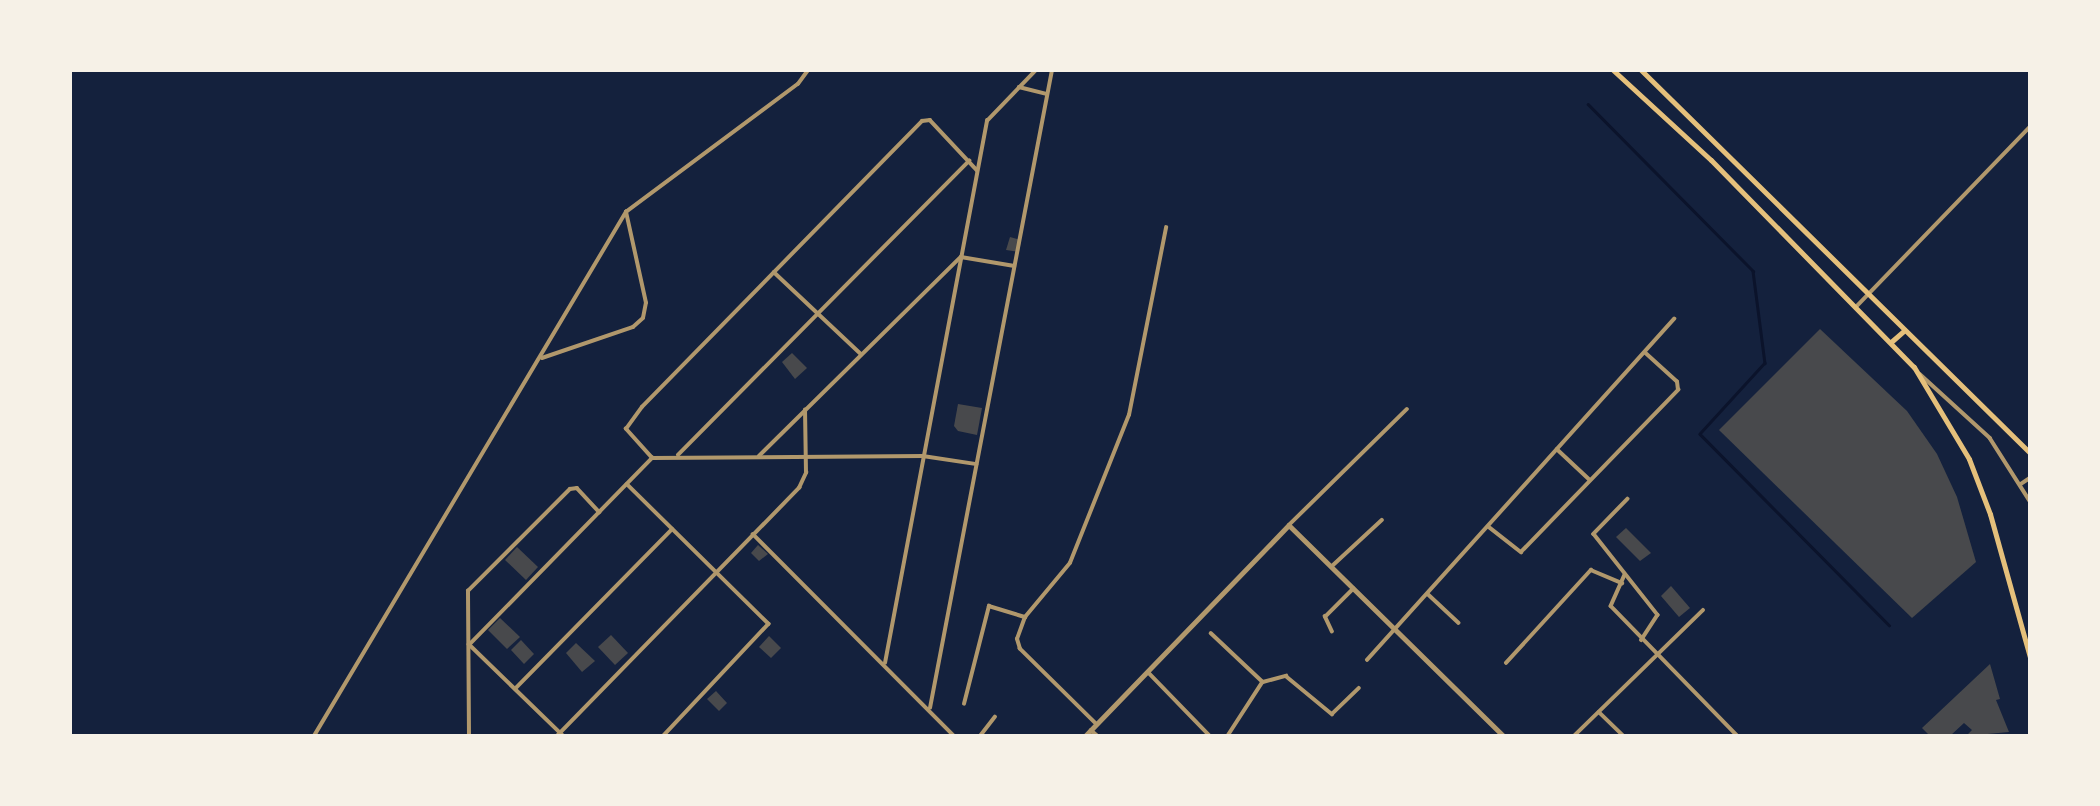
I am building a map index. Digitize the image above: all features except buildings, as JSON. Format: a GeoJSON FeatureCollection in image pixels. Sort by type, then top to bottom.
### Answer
{"type":"FeatureCollection","features":[{"type":"Feature","properties":{"kind":"main road"},"geometry":{"type":"LineString","coordinates":[[1613,70],[1711,160],[1914,367],[1969,459],[1990,514],[2030,657]]}},
{"type":"Feature","properties":{"kind":"main road"},"geometry":{"type":"LineString","coordinates":[[1641,70],[2030,453]]}},
{"type":"Feature","properties":{"kind":"main road"},"geometry":{"type":"LineString","coordinates":[[1891,342],[1905,330]]}},
{"type":"Feature","properties":{"kind":"street"},"geometry":{"type":"LineString","coordinates":[[314,736],[626,212],[799,84],[808,70]]}},
{"type":"Feature","properties":{"kind":"street"},"geometry":{"type":"LineString","coordinates":[[885,663],[987,121],[1036,70]]}},
{"type":"Feature","properties":{"kind":"street"},"geometry":{"type":"LineString","coordinates":[[930,708],[1052,70]]}},
{"type":"Feature","properties":{"kind":"street"},"geometry":{"type":"LineString","coordinates":[[1019,87],[1046,94]]}},
{"type":"Feature","properties":{"kind":"street"},"geometry":{"type":"LineString","coordinates":[[652,458],[627,433],[628,425],[922,121],[930,120],[978,170]]}},
{"type":"Feature","properties":{"kind":"street"},"geometry":{"type":"LineString","coordinates":[[1857,306],[2030,127]]}},
{"type":"Feature","properties":{"kind":"street"},"geometry":{"type":"LineString","coordinates":[[678,455],[969,161]]}},
{"type":"Feature","properties":{"kind":"street"},"geometry":{"type":"LineString","coordinates":[[540,359],[633,327],[643,318],[646,303],[626,212]]}},
{"type":"Feature","properties":{"kind":"street"},"geometry":{"type":"LineString","coordinates":[[1097,724],[1020,649],[1017,639],[1025,617],[1070,563],[1129,415],[1166,228]]}},
{"type":"Feature","properties":{"kind":"street"},"geometry":{"type":"LineString","coordinates":[[961,257],[1014,266]]}},
{"type":"Feature","properties":{"kind":"street"},"geometry":{"type":"LineString","coordinates":[[759,457],[961,257]]}},
{"type":"Feature","properties":{"kind":"street"},"geometry":{"type":"LineString","coordinates":[[774,272],[861,354]]}},
{"type":"Feature","properties":{"kind":"street"},"geometry":{"type":"LineString","coordinates":[[1367,660],[1674,318]]}},
{"type":"Feature","properties":{"kind":"street"},"geometry":{"type":"LineString","coordinates":[[1489,527],[1521,552],[1678,390],[1677,382],[1645,353]]}},
{"type":"Feature","properties":{"kind":"street"},"geometry":{"type":"LineString","coordinates":[[1914,367],[1990,438],[2030,501]]}},
{"type":"Feature","properties":{"kind":"street"},"geometry":{"type":"LineString","coordinates":[[1085,736],[1149,673],[1289,524],[1407,409]]}},
{"type":"Feature","properties":{"kind":"street"},"geometry":{"type":"LineString","coordinates":[[469,645],[560,735],[799,488],[806,473],[805,410]]}},
{"type":"Feature","properties":{"kind":"street"},"geometry":{"type":"LineString","coordinates":[[1557,449],[1591,480]]}},
{"type":"Feature","properties":{"kind":"street"},"geometry":{"type":"LineString","coordinates":[[469,645],[652,458],[678,455],[759,457],[806,454],[923,456],[976,464]]}},
{"type":"Feature","properties":{"kind":"street"},"geometry":{"type":"LineString","coordinates":[[2021,484],[2030,478]]}},
{"type":"Feature","properties":{"kind":"street"},"geometry":{"type":"LineString","coordinates":[[627,484],[769,624],[769,629],[664,736]]}},
{"type":"Feature","properties":{"kind":"street"},"geometry":{"type":"LineString","coordinates":[[469,736],[467,596],[472,586],[570,489],[578,488],[599,512]]}},
{"type":"Feature","properties":{"kind":"street"},"geometry":{"type":"LineString","coordinates":[[1628,499],[1594,534],[1658,615],[1642,640]]}},
{"type":"Feature","properties":{"kind":"street"},"geometry":{"type":"LineString","coordinates":[[1331,567],[1382,520]]}},
{"type":"Feature","properties":{"kind":"street"},"geometry":{"type":"LineString","coordinates":[[1289,524],[1504,736]]}},
{"type":"Feature","properties":{"kind":"street"},"geometry":{"type":"LineString","coordinates":[[515,689],[672,529]]}},
{"type":"Feature","properties":{"kind":"street"},"geometry":{"type":"LineString","coordinates":[[753,534],[930,708],[954,736]]}},
{"type":"Feature","properties":{"kind":"street"},"geometry":{"type":"LineString","coordinates":[[1506,663],[1591,570],[1622,583]]}},
{"type":"Feature","properties":{"kind":"street"},"geometry":{"type":"LineString","coordinates":[[1625,575],[1611,606],[1738,736]]}},
{"type":"Feature","properties":{"kind":"street"},"geometry":{"type":"LineString","coordinates":[[1332,632],[1324,619],[1353,589]]}},
{"type":"Feature","properties":{"kind":"street"},"geometry":{"type":"LineString","coordinates":[[1427,594],[1459,622]]}},
{"type":"Feature","properties":{"kind":"street"},"geometry":{"type":"LineString","coordinates":[[964,704],[989,606],[1025,617]]}},
{"type":"Feature","properties":{"kind":"street"},"geometry":{"type":"LineString","coordinates":[[1574,736],[1703,610]]}},
{"type":"Feature","properties":{"kind":"street"},"geometry":{"type":"LineString","coordinates":[[1210,633],[1263,682]]}},
{"type":"Feature","properties":{"kind":"street"},"geometry":{"type":"LineString","coordinates":[[1149,673],[1210,736]]}},
{"type":"Feature","properties":{"kind":"street"},"geometry":{"type":"LineString","coordinates":[[1228,736],[1263,682],[1286,676],[1332,714],[1359,688]]}},
{"type":"Feature","properties":{"kind":"street"},"geometry":{"type":"LineString","coordinates":[[1599,712],[1624,736]]}},
{"type":"Feature","properties":{"kind":"street"},"geometry":{"type":"LineString","coordinates":[[979,736],[995,717]]}},
{"type":"Feature","properties":{"kind":"street"},"geometry":{"type":"LineString","coordinates":[[1091,730],[1098,736]]}},
{"type":"Feature","properties":{"kind":"waterway"},"geometry":{"type":"LineString","coordinates":[[1588,104],[1753,271],[1765,363],[1700,434],[1889,625]]}}]}
